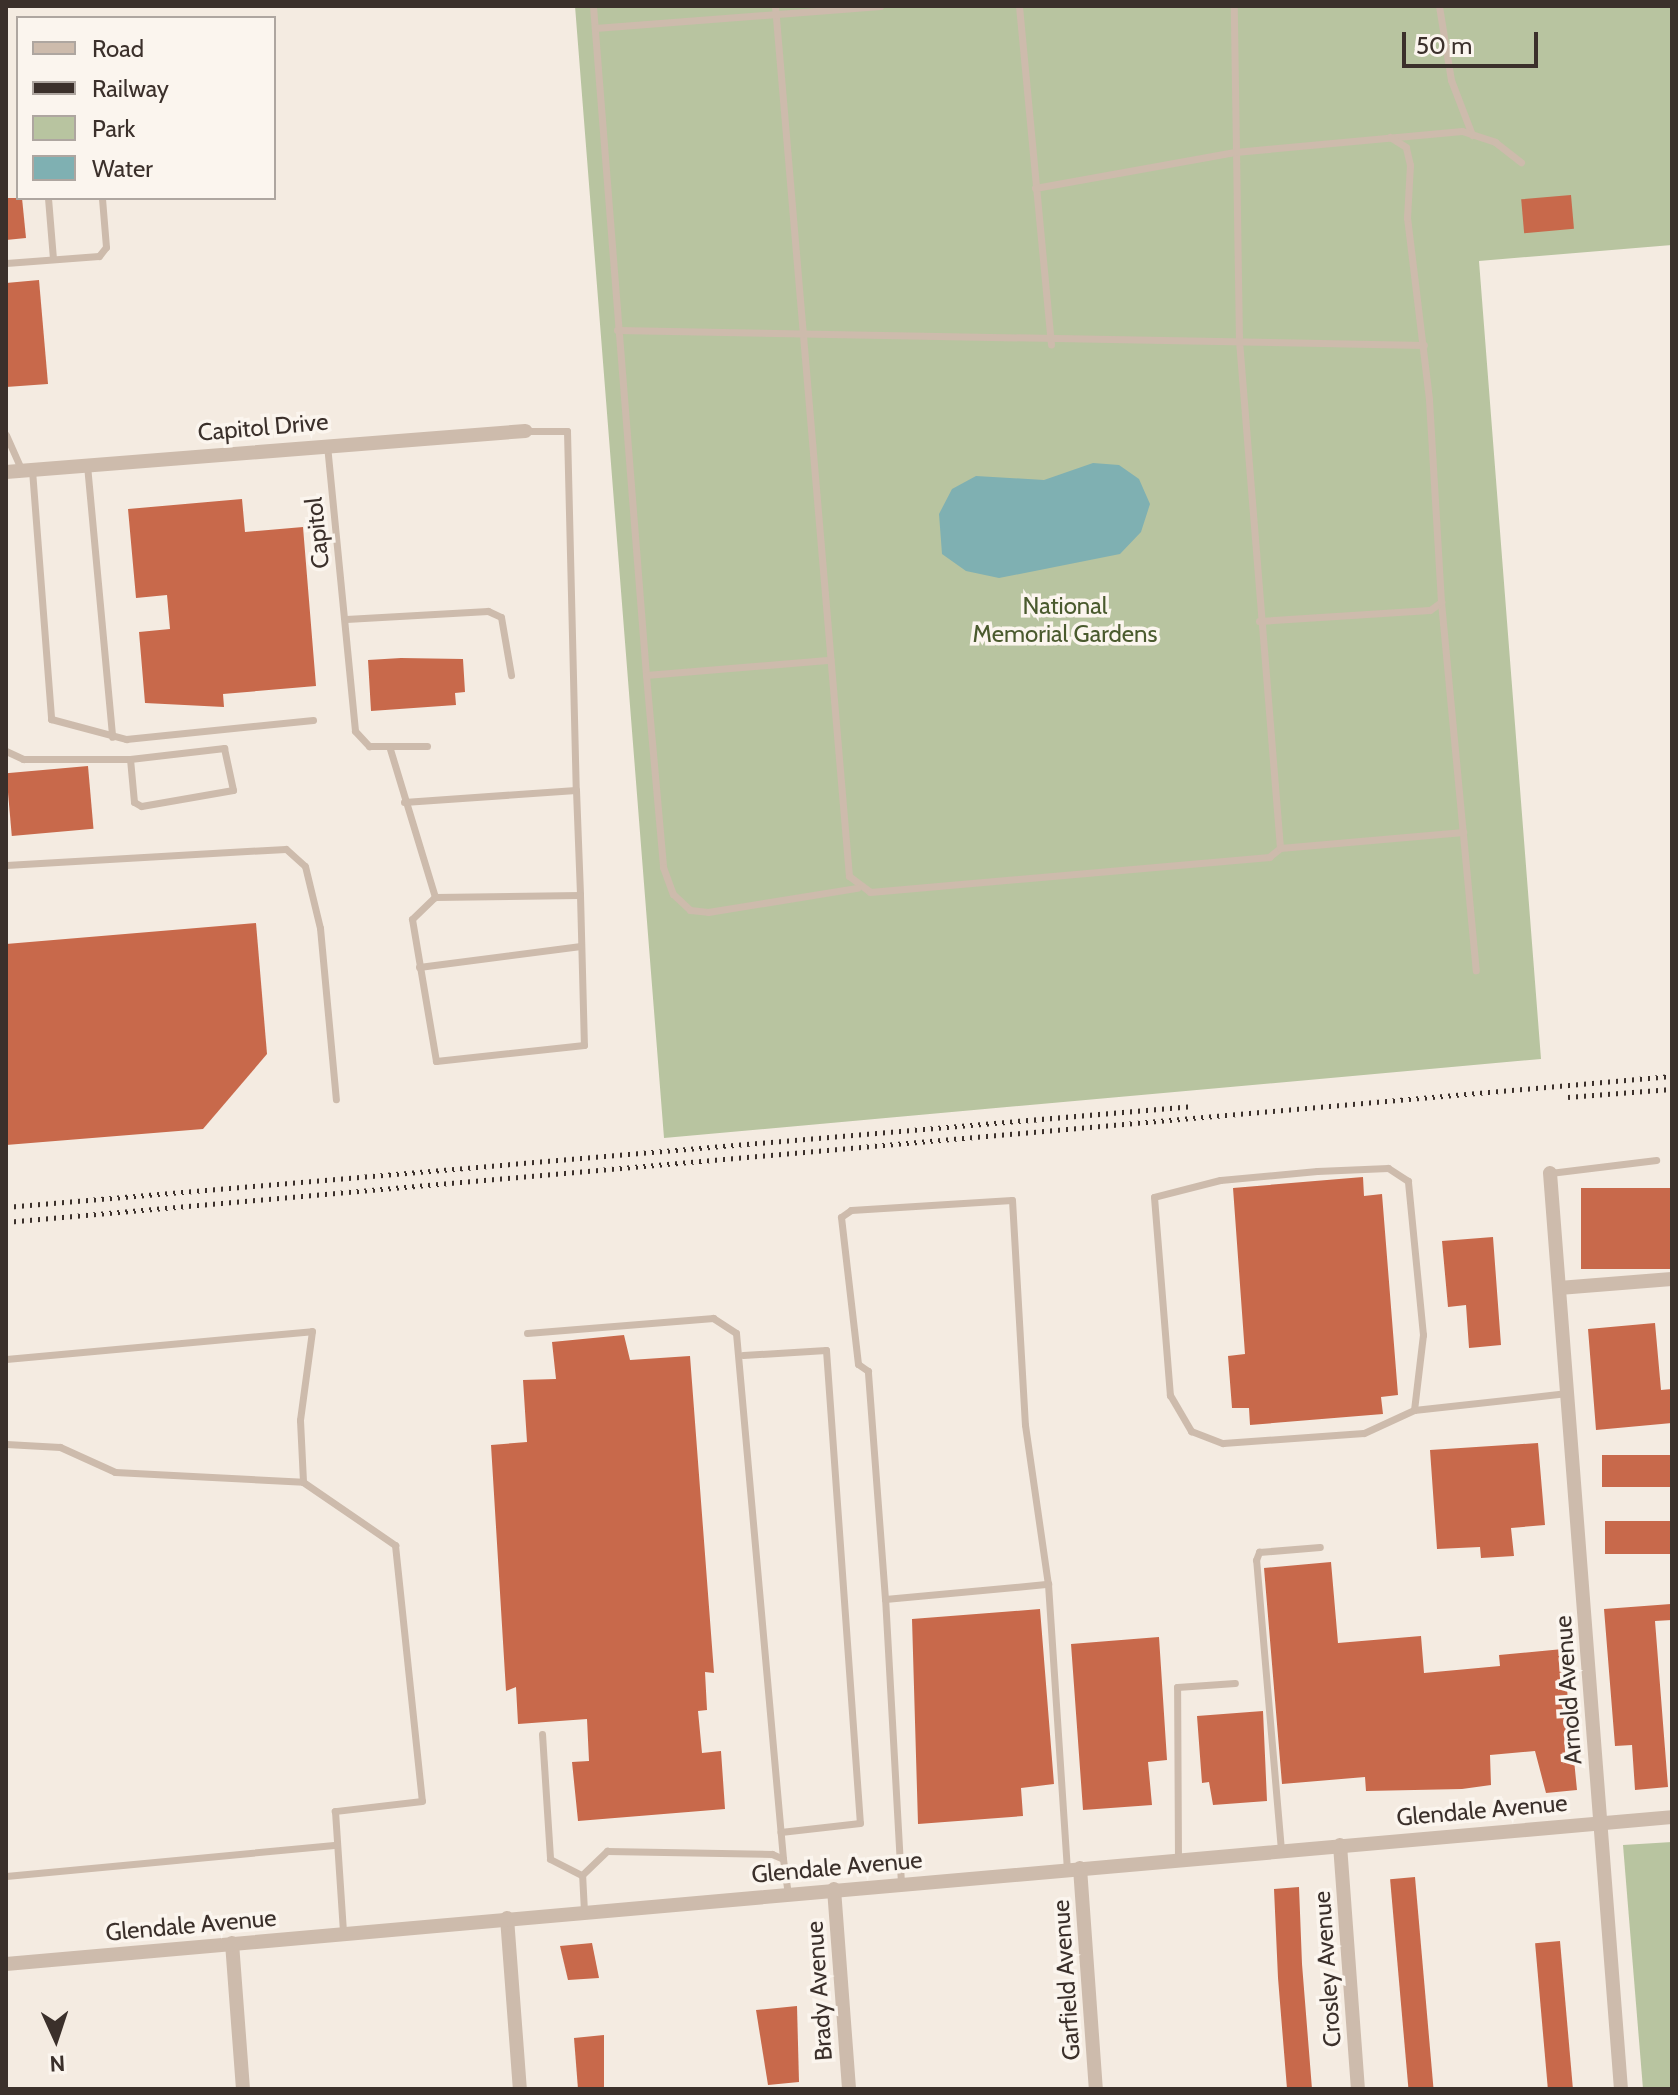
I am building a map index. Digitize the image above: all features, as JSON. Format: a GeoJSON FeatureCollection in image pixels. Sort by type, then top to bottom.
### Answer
{"type":"FeatureCollection","features":[{"type":"Feature","properties":{"kind":"street","name":"Capitol Drive"},"geometry":{"type":"LineString","coordinates":[[6,472],[327,443],[525,431]]}},
{"type":"Feature","properties":{"kind":"street","name":"Arnold Avenue"},"geometry":{"type":"LineString","coordinates":[[1550,1173],[1621,2089]]}},
{"type":"Feature","properties":{"kind":"street"},"geometry":{"type":"LineString","coordinates":[[1559,1288],[1672,1279]]}},
{"type":"Feature","properties":{"kind":"street","name":"Glendale Avenue"},"geometry":{"type":"LineString","coordinates":[[6,1964],[1672,1817]]}},
{"type":"Feature","properties":{"kind":"street","name":"Crosley Avenue"},"geometry":{"type":"LineString","coordinates":[[1340,1845],[1358,2089]]}},
{"type":"Feature","properties":{"kind":"street","name":"Garfield Avenue"},"geometry":{"type":"LineString","coordinates":[[1073,1869],[1096,2089]]}},
{"type":"Feature","properties":{"kind":"street","name":"Brady Avenue"},"geometry":{"type":"LineString","coordinates":[[834,1889],[849,2089]]}},
{"type":"Feature","properties":{"kind":"street"},"geometry":{"type":"LineString","coordinates":[[507,1918],[520,2089]]}},
{"type":"Feature","properties":{"kind":"street"},"geometry":{"type":"LineString","coordinates":[[232,1943],[243,2089]]}},
{"type":"Feature","properties":{"kind":"lane"},"geometry":{"type":"LineString","coordinates":[[593,6],[663,867],[673,894],[690,910],[708,912],[857,888],[1269,857],[1280,848],[1463,832]]}},
{"type":"Feature","properties":{"kind":"lane"},"geometry":{"type":"LineString","coordinates":[[595,28],[775,10],[880,6]]}},
{"type":"Feature","properties":{"kind":"lane"},"geometry":{"type":"LineString","coordinates":[[1019,6],[1051,344]]}},
{"type":"Feature","properties":{"kind":"lane"},"geometry":{"type":"LineString","coordinates":[[1234,6],[1239,341],[1259,621],[1280,848]]}},
{"type":"Feature","properties":{"kind":"lane"},"geometry":{"type":"LineString","coordinates":[[1439,6],[1451,80],[1472,135]]}},
{"type":"Feature","properties":{"kind":"lane"},"geometry":{"type":"LineString","coordinates":[[775,10],[800,333],[849,876],[857,888]]}},
{"type":"Feature","properties":{"kind":"lane"},"geometry":{"type":"LineString","coordinates":[[1035,188],[1235,152],[1390,137],[1472,135],[1521,162]]}},
{"type":"Feature","properties":{"kind":"lane"},"geometry":{"type":"LineString","coordinates":[[1390,137],[1406,147],[1410,165],[1407,218],[1424,345],[1441,602],[1476,970]]}},
{"type":"Feature","properties":{"kind":"lane"},"geometry":{"type":"LineString","coordinates":[[48,200],[53,259]]}},
{"type":"Feature","properties":{"kind":"lane"},"geometry":{"type":"LineString","coordinates":[[6,263],[104,253],[102,200]]}},
{"type":"Feature","properties":{"kind":"lane"},"geometry":{"type":"LineString","coordinates":[[617,330],[800,333],[1051,344],[1239,341],[1424,345]]}},
{"type":"Feature","properties":{"kind":"lane"},"geometry":{"type":"LineString","coordinates":[[525,431],[567,431],[576,790],[580,895],[584,1045],[436,1061],[412,919],[435,897],[580,895]]}},
{"type":"Feature","properties":{"kind":"lane"},"geometry":{"type":"LineString","coordinates":[[6,435],[27,470],[51,719],[112,737],[313,720]]}},
{"type":"Feature","properties":{"kind":"lane","name":"Capitol"},"geometry":{"type":"LineString","coordinates":[[327,443],[355,731],[369,746],[390,749]]}},
{"type":"Feature","properties":{"kind":"lane"},"geometry":{"type":"LineString","coordinates":[[87,465],[112,737]]}},
{"type":"Feature","properties":{"kind":"lane"},"geometry":{"type":"LineString","coordinates":[[1259,621],[1430,610],[1441,602]]}},
{"type":"Feature","properties":{"kind":"lane"},"geometry":{"type":"LineString","coordinates":[[346,619],[488,611],[501,617],[511,675]]}},
{"type":"Feature","properties":{"kind":"lane"},"geometry":{"type":"LineString","coordinates":[[646,675],[830,660]]}},
{"type":"Feature","properties":{"kind":"lane"},"geometry":{"type":"LineString","coordinates":[[427,746],[390,749],[435,897]]}},
{"type":"Feature","properties":{"kind":"lane"},"geometry":{"type":"LineString","coordinates":[[6,751],[23,759],[130,759],[224,748],[231,755],[233,790],[141,806],[134,802],[130,759]]}},
{"type":"Feature","properties":{"kind":"lane"},"geometry":{"type":"LineString","coordinates":[[404,802],[576,790]]}},
{"type":"Feature","properties":{"kind":"lane"},"geometry":{"type":"LineString","coordinates":[[6,865],[286,849],[305,866],[320,928],[336,1099]]}},
{"type":"Feature","properties":{"kind":"lane"},"geometry":{"type":"LineString","coordinates":[[419,967],[581,946]]}},
{"type":"Feature","properties":{"kind":"lane"},"geometry":{"type":"LineString","coordinates":[[1550,1173],[1656,1160]]}},
{"type":"Feature","properties":{"kind":"lane"},"geometry":{"type":"LineString","coordinates":[[1414,1410],[1423,1335],[1408,1181],[1388,1168],[1317,1171],[1220,1180],[1154,1197],[1170,1395],[1191,1431],[1223,1443],[1364,1433],[1414,1410],[1567,1393]]}},
{"type":"Feature","properties":{"kind":"lane"},"geometry":{"type":"LineString","coordinates":[[901,1883],[868,1371],[858,1364],[841,1217],[851,1210],[1012,1200],[1020,1355],[1048,1584],[1073,1869]]}},
{"type":"Feature","properties":{"kind":"lane"},"geometry":{"type":"LineString","coordinates":[[527,1333],[713,1318],[736,1333],[743,1355],[788,1893]]}},
{"type":"Feature","properties":{"kind":"lane"},"geometry":{"type":"LineString","coordinates":[[6,1359],[312,1331],[300,1420],[303,1482]]}},
{"type":"Feature","properties":{"kind":"lane"},"geometry":{"type":"LineString","coordinates":[[743,1355],[826,1350],[860,1823],[781,1832]]}},
{"type":"Feature","properties":{"kind":"lane"},"geometry":{"type":"LineString","coordinates":[[6,1444],[60,1447],[115,1472],[303,1482],[395,1545],[422,1801],[335,1811],[343,1933]]}},
{"type":"Feature","properties":{"kind":"lane"},"geometry":{"type":"LineString","coordinates":[[1281,1850],[1256,1560],[1259,1552],[1320,1547]]}},
{"type":"Feature","properties":{"kind":"lane"},"geometry":{"type":"LineString","coordinates":[[885,1599],[1048,1584]]}},
{"type":"Feature","properties":{"kind":"lane"},"geometry":{"type":"LineString","coordinates":[[1178,1859],[1177,1687],[1235,1683]]}},
{"type":"Feature","properties":{"kind":"lane"},"geometry":{"type":"LineString","coordinates":[[542,1734],[550,1859],[582,1875]]}},
{"type":"Feature","properties":{"kind":"lane"},"geometry":{"type":"LineString","coordinates":[[6,1876],[337,1845]]}},
{"type":"Feature","properties":{"kind":"lane"},"geometry":{"type":"LineString","coordinates":[[584,1911],[582,1875],[607,1851],[783,1859]]}},
{"type":"Feature","properties":{"kind":"green space","name":"National Memorial Gardens"},"geometry":{"type":"Polygon","coordinates":[[[575,6],[1672,6],[1672,245],[1479,261],[1541,1059],[664,1138],[575,6]]]}},
{"type":"Feature","properties":{"kind":"green space"},"geometry":{"type":"Polygon","coordinates":[[[1672,1842],[1672,2089],[1643,2089],[1623,1845],[1672,1842]]]}},
{"type":"Feature","properties":{"kind":"water"},"geometry":{"type":"Polygon","coordinates":[[[1093,463],[1119,465],[1139,479],[1150,504],[1141,532],[1120,554],[999,578],[966,571],[942,554],[939,514],[952,489],[976,476],[1044,480],[1093,463]]]}},
{"type":"Feature","properties":{"kind":"building"},"geometry":{"type":"Polygon","coordinates":[[[1571,195],[1574,229],[1524,233],[1521,199],[1571,195]]]}},
{"type":"Feature","properties":{"kind":"building"},"geometry":{"type":"Polygon","coordinates":[[[6,198],[16,198],[22,200],[26,238],[6,240],[6,198]]]}},
{"type":"Feature","properties":{"kind":"building"},"geometry":{"type":"Polygon","coordinates":[[[39,280],[48,384],[6,387],[6,283],[39,280]]]}},
{"type":"Feature","properties":{"kind":"building"},"geometry":{"type":"Polygon","coordinates":[[[242,499],[245,532],[303,527],[316,686],[223,694],[224,707],[145,703],[139,632],[170,629],[167,595],[136,598],[128,509],[242,499]]]}},
{"type":"Feature","properties":{"kind":"building"},"geometry":{"type":"Polygon","coordinates":[[[463,659],[465,692],[455,693],[456,705],[371,711],[368,660],[463,659]]]}},
{"type":"Feature","properties":{"kind":"building"},"geometry":{"type":"Polygon","coordinates":[[[88,766],[93,829],[12,836],[6,773],[88,766]]]}},
{"type":"Feature","properties":{"kind":"building"},"geometry":{"type":"Polygon","coordinates":[[[256,923],[267,1054],[203,1129],[6,1145],[6,944],[256,923]]]}},
{"type":"Feature","properties":{"kind":"building"},"geometry":{"type":"Polygon","coordinates":[[[1363,1177],[1364,1196],[1382,1194],[1398,1395],[1381,1397],[1383,1414],[1250,1425],[1249,1408],[1232,1408],[1228,1356],[1245,1354],[1233,1188],[1363,1177]]]}},
{"type":"Feature","properties":{"kind":"building"},"geometry":{"type":"Polygon","coordinates":[[[1581,1188],[1672,1188],[1672,1269],[1581,1269],[1581,1188]]]}},
{"type":"Feature","properties":{"kind":"building"},"geometry":{"type":"Polygon","coordinates":[[[1493,1237],[1501,1345],[1469,1348],[1466,1305],[1448,1307],[1442,1241],[1493,1237]]]}},
{"type":"Feature","properties":{"kind":"building"},"geometry":{"type":"Polygon","coordinates":[[[1655,1323],[1661,1390],[1672,1389],[1672,1423],[1596,1430],[1588,1329],[1655,1323]]]}},
{"type":"Feature","properties":{"kind":"building"},"geometry":{"type":"Polygon","coordinates":[[[624,1335],[630,1360],[690,1356],[714,1673],[705,1672],[707,1710],[698,1711],[702,1753],[721,1751],[725,1809],[578,1821],[572,1762],[589,1761],[587,1719],[518,1724],[516,1687],[506,1691],[491,1445],[527,1442],[523,1380],[556,1379],[552,1342],[624,1335]]]}},
{"type":"Feature","properties":{"kind":"building"},"geometry":{"type":"Polygon","coordinates":[[[1538,1443],[1545,1525],[1511,1528],[1514,1556],[1481,1558],[1480,1547],[1437,1549],[1430,1450],[1538,1443]]]}},
{"type":"Feature","properties":{"kind":"building"},"geometry":{"type":"Polygon","coordinates":[[[1602,1455],[1672,1455],[1672,1487],[1602,1487],[1602,1455]]]}},
{"type":"Feature","properties":{"kind":"building"},"geometry":{"type":"Polygon","coordinates":[[[1605,1521],[1672,1521],[1672,1554],[1605,1554],[1605,1521]]]}},
{"type":"Feature","properties":{"kind":"building"},"geometry":{"type":"Polygon","coordinates":[[[1331,1562],[1338,1643],[1421,1636],[1424,1673],[1500,1666],[1499,1655],[1563,1649],[1577,1790],[1546,1793],[1535,1751],[1490,1755],[1491,1785],[1462,1789],[1366,1791],[1365,1777],[1282,1784],[1264,1568],[1331,1562]]]}},
{"type":"Feature","properties":{"kind":"building"},"geometry":{"type":"Polygon","coordinates":[[[1671,1604],[1672,1620],[1655,1621],[1668,1787],[1635,1790],[1632,1745],[1615,1746],[1604,1609],[1671,1604]]]}},
{"type":"Feature","properties":{"kind":"building"},"geometry":{"type":"Polygon","coordinates":[[[1040,1609],[1054,1784],[1021,1788],[1023,1816],[918,1824],[912,1619],[1040,1609]]]}},
{"type":"Feature","properties":{"kind":"building"},"geometry":{"type":"Polygon","coordinates":[[[1159,1637],[1167,1760],[1148,1762],[1152,1805],[1083,1810],[1071,1644],[1159,1637]]]}},
{"type":"Feature","properties":{"kind":"building"},"geometry":{"type":"Polygon","coordinates":[[[1263,1711],[1267,1801],[1213,1805],[1209,1782],[1202,1783],[1197,1716],[1263,1711]]]}},
{"type":"Feature","properties":{"kind":"building"},"geometry":{"type":"Polygon","coordinates":[[[1415,1877],[1433,2088],[1408,2089],[1390,1879],[1415,1877]]]}},
{"type":"Feature","properties":{"kind":"building"},"geometry":{"type":"Polygon","coordinates":[[[1299,1887],[1312,2089],[1287,2089],[1278,1978],[1274,1889],[1299,1887]]]}},
{"type":"Feature","properties":{"kind":"building"},"geometry":{"type":"Polygon","coordinates":[[[1560,1941],[1573,2089],[1548,2089],[1535,1943],[1560,1941]]]}},
{"type":"Feature","properties":{"kind":"building"},"geometry":{"type":"Polygon","coordinates":[[[592,1943],[599,1978],[568,1980],[560,1946],[592,1943]]]}},
{"type":"Feature","properties":{"kind":"building"},"geometry":{"type":"Polygon","coordinates":[[[797,2006],[799,2082],[768,2085],[756,2010],[797,2006]]]}},
{"type":"Feature","properties":{"kind":"building"},"geometry":{"type":"Polygon","coordinates":[[[604,2035],[604,2089],[578,2089],[574,2038],[604,2035]]]}},
{"type":"Feature","properties":{"kind":"railway"},"geometry":{"type":"LineString","coordinates":[[6,1222],[1672,1076]]}},
{"type":"Feature","properties":{"kind":"railway"},"geometry":{"type":"LineString","coordinates":[[1568,1097],[1672,1089]]}},
{"type":"Feature","properties":{"kind":"railway"},"geometry":{"type":"LineString","coordinates":[[6,1207],[1194,1106]]}}]}
